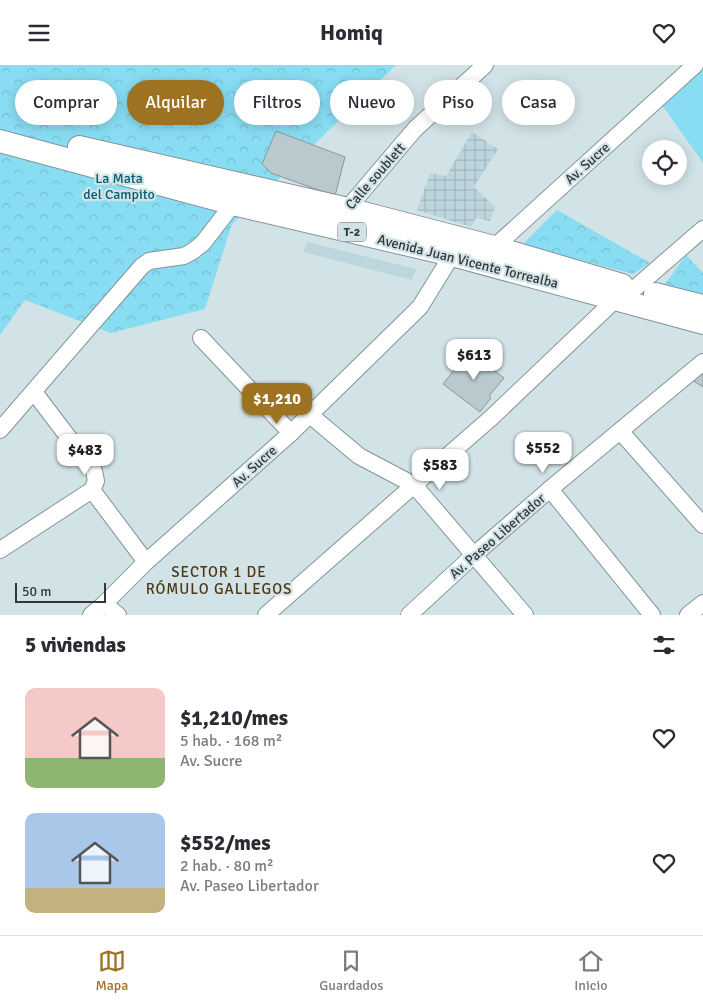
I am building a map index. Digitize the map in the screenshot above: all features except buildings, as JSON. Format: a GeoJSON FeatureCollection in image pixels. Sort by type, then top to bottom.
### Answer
{"type":"FeatureCollection","features":[{"type":"Feature","properties":{"kind":"highway","name":"Avenida Juan Vicente Torrealba"},"geometry":{"type":"LineString","coordinates":[[0,129],[348,209],[458,247],[625,294],[703,323]]}},
{"type":"Feature","properties":{"kind":"highway","name":"Avenida Juan Vicente Torrealba"},"geometry":{"type":"LineString","coordinates":[[0,141],[233,204],[332,227],[458,247]]}},
{"type":"Feature","properties":{"kind":"highway","name":"Avenida Juan Vicente Torrealba"},"geometry":{"type":"LineString","coordinates":[[625,294],[703,306]]}},
{"type":"Feature","properties":{"kind":"street","name":"Calle soublett"},"geometry":{"type":"LineString","coordinates":[[332,227],[415,129],[485,65]]}},
{"type":"Feature","properties":{"kind":"street","name":"Av. Sucre"},"geometry":{"type":"LineString","coordinates":[[487,255],[695,65]]}},
{"type":"Feature","properties":{"kind":"street"},"geometry":{"type":"LineString","coordinates":[[0,430],[142,266],[149,261],[184,256],[193,251],[203,243],[233,204]]}},
{"type":"Feature","properties":{"kind":"street"},"geometry":{"type":"LineString","coordinates":[[266,615],[491,418],[625,294],[703,229]]}},
{"type":"Feature","properties":{"kind":"street","name":"Av. Sucre"},"geometry":{"type":"LineString","coordinates":[[91,615],[146,562],[291,433],[420,307],[458,247]]}},
{"type":"Feature","properties":{"kind":"street"},"geometry":{"type":"LineString","coordinates":[[200,338],[291,433]]}},
{"type":"Feature","properties":{"kind":"street","name":"Av. Paseo Libertador"},"geometry":{"type":"LineString","coordinates":[[409,615],[550,489],[703,363]]}},
{"type":"Feature","properties":{"kind":"street"},"geometry":{"type":"LineString","coordinates":[[0,550],[92,490],[96,481],[94,471],[34,392]]}},
{"type":"Feature","properties":{"kind":"street"},"geometry":{"type":"LineString","coordinates":[[310,415],[359,456],[414,485],[525,615]]}},
{"type":"Feature","properties":{"kind":"street"},"geometry":{"type":"LineString","coordinates":[[621,432],[703,525]]}},
{"type":"Feature","properties":{"kind":"street"},"geometry":{"type":"LineString","coordinates":[[550,489],[652,615]]}},
{"type":"Feature","properties":{"kind":"street"},"geometry":{"type":"LineString","coordinates":[[92,490],[146,562]]}},
{"type":"Feature","properties":{"kind":"street"},"geometry":{"type":"LineString","coordinates":[[688,615],[703,603]]}},
{"type":"Feature","properties":{"kind":"street"},"geometry":{"type":"LineString","coordinates":[[104,604],[118,615]]}},
{"type":"Feature","properties":{"kind":"shaded area"},"geometry":{"type":"Polygon","coordinates":[[[472,132],[498,149],[474,187],[495,207],[490,221],[476,218],[471,227],[417,210],[430,173],[446,176],[472,132]]]}},
{"type":"Feature","properties":{"kind":"shaded area"},"geometry":{"type":"Polygon","coordinates":[[[307,242],[416,269],[412,280],[303,252],[307,242]]]}},
{"type":"Feature","properties":{"kind":"green space","name":"La Mata del Campito"},"geometry":{"type":"Polygon","coordinates":[[[0,65],[396,65],[381,80],[330,80],[330,125],[334,125],[232,224],[205,309],[111,333],[25,300],[0,335],[0,65]]]}},
{"type":"Feature","properties":{"kind":"green space"},"geometry":{"type":"Polygon","coordinates":[[[695,65],[703,65],[703,163],[687,140],[662,105],[695,65]]]}},
{"type":"Feature","properties":{"kind":"green space"},"geometry":{"type":"Polygon","coordinates":[[[557,210],[650,263],[633,274],[522,245],[557,210]]]}},
{"type":"Feature","properties":{"kind":"green space"},"geometry":{"type":"Polygon","coordinates":[[[686,255],[703,273],[703,295],[665,284],[686,255]]]}},
{"type":"Feature","properties":{"kind":"district","name":"SECTOR 1 DE RÓMULO GALLEGOS"},"geometry":{"type":"Point","coordinates":[219,580]}}]}
